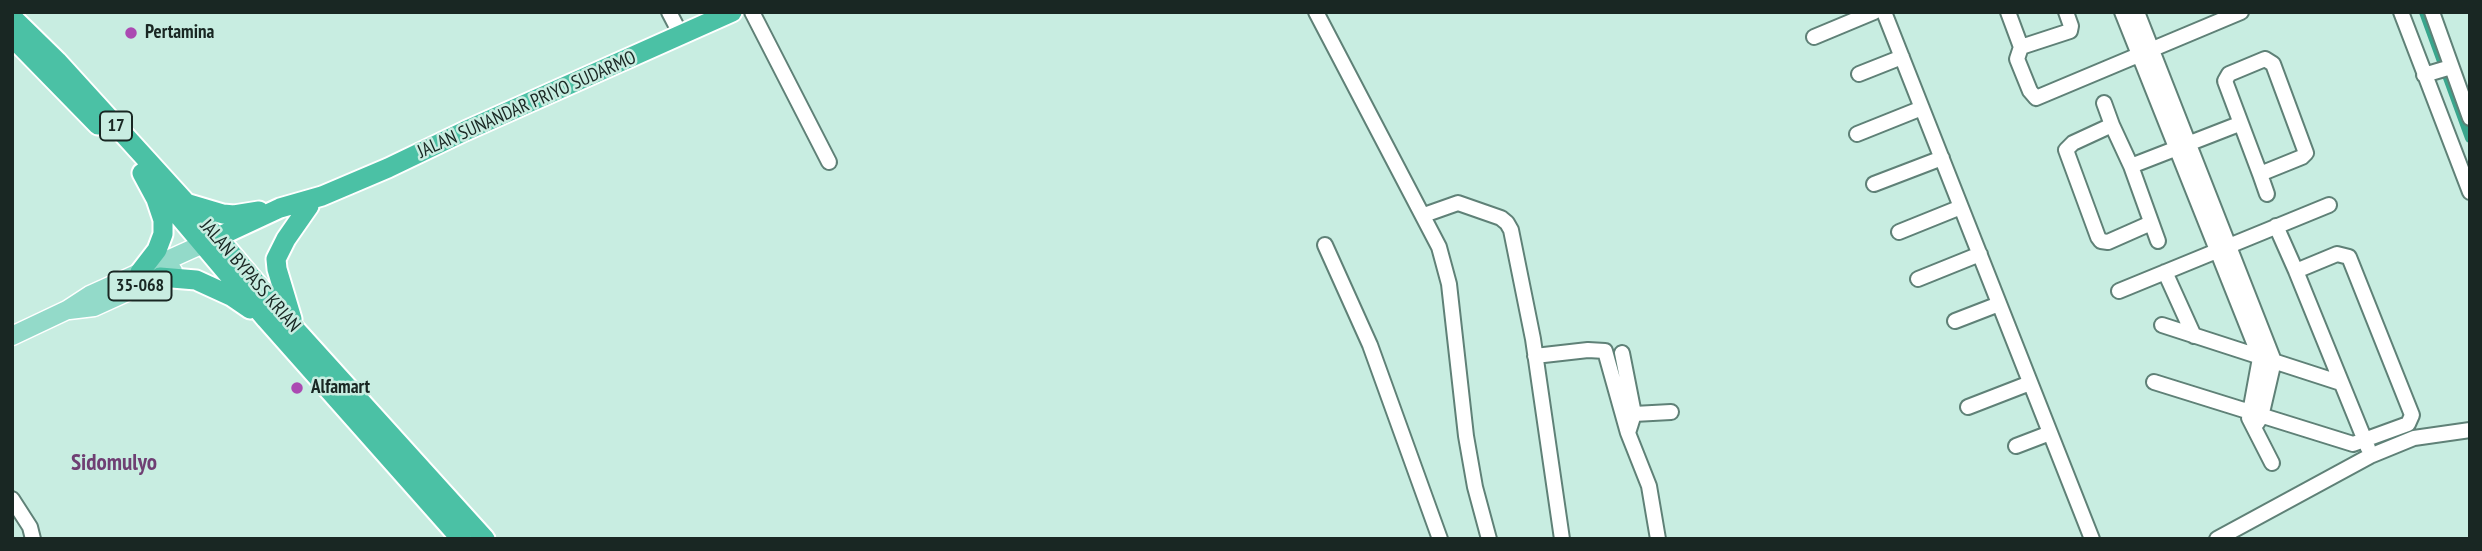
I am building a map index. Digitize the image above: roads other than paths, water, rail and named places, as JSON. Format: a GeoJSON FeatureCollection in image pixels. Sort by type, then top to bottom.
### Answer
{"type":"FeatureCollection","features":[{"type":"Feature","properties":{"kind":"highway","name":"JALAN SUNANDAR PRIYO SUDARMO"},"geometry":{"type":"LineString","coordinates":[[215,245],[732,12]]}},
{"type":"Feature","properties":{"kind":"highway","name":"JALAN BYPASS KRIAN"},"geometry":{"type":"LineString","coordinates":[[12,17],[57,61],[185,203],[266,319],[461,539]]}},
{"type":"Feature","properties":{"kind":"highway","name":"JALAN BYPASS KRIAN"},"geometry":{"type":"LineString","coordinates":[[12,37],[296,330],[485,539]]}},
{"type":"Feature","properties":{"kind":"highway"},"geometry":{"type":"LineString","coordinates":[[140,272],[157,250],[163,234],[163,220],[142,173]]}},
{"type":"Feature","properties":{"kind":"highway","name":"JALAN SUNANDAR PRIYO SUDARMO"},"geometry":{"type":"LineString","coordinates":[[215,245],[280,208],[315,201]]}},
{"type":"Feature","properties":{"kind":"highway"},"geometry":{"type":"LineString","coordinates":[[296,330],[276,269],[276,259],[286,239],[315,201]]}},
{"type":"Feature","properties":{"kind":"highway"},"geometry":{"type":"LineString","coordinates":[[185,203],[234,215],[280,208]]}},
{"type":"Feature","properties":{"kind":"highway"},"geometry":{"type":"LineString","coordinates":[[160,277],[196,280],[231,296],[266,319]]}},
{"type":"Feature","properties":{"kind":"main road","name":"JALAN SUNANDAR PRIYO SUDARMO"},"geometry":{"type":"LineString","coordinates":[[12,336],[140,272],[215,245]]}},
{"type":"Feature","properties":{"kind":"main road","name":"JALAN SUNANDAR PRIYO SUDARMO"},"geometry":{"type":"LineString","coordinates":[[67,310],[94,307],[160,277],[215,245]]}},
{"type":"Feature","properties":{"kind":"street"},"geometry":{"type":"LineString","coordinates":[[669,12],[681,35]]}},
{"type":"Feature","properties":{"kind":"street"},"geometry":{"type":"LineString","coordinates":[[752,12],[829,162]]}},
{"type":"Feature","properties":{"kind":"street"},"geometry":{"type":"LineString","coordinates":[[1316,12],[1439,247],[1450,284],[1466,436],[1488,539]]}},
{"type":"Feature","properties":{"kind":"street"},"geometry":{"type":"LineString","coordinates":[[1814,37],[1874,12]]}},
{"type":"Feature","properties":{"kind":"street"},"geometry":{"type":"LineString","coordinates":[[1884,12],[2092,539]]}},
{"type":"Feature","properties":{"kind":"street"},"geometry":{"type":"LineString","coordinates":[[2008,12],[2021,47],[2017,59],[2029,91],[2036,97],[2241,12]]}},
{"type":"Feature","properties":{"kind":"street"},"geometry":{"type":"LineString","coordinates":[[2021,47],[2070,31],[2066,12]]}},
{"type":"Feature","properties":{"kind":"street"},"geometry":{"type":"LineString","coordinates":[[2122,12],[2145,52],[2267,360],[2255,418],[2272,463]]}},
{"type":"Feature","properties":{"kind":"street"},"geometry":{"type":"LineString","coordinates":[[2137,12],[2145,52]]}},
{"type":"Feature","properties":{"kind":"street"},"geometry":{"type":"LineString","coordinates":[[2401,12],[2470,192]]}},
{"type":"Feature","properties":{"kind":"street"},"geometry":{"type":"LineString","coordinates":[[2432,12],[2449,67],[2470,118]]}},
{"type":"Feature","properties":{"kind":"street"},"geometry":{"type":"LineString","coordinates":[[1859,74],[1902,57]]}},
{"type":"Feature","properties":{"kind":"street"},"geometry":{"type":"LineString","coordinates":[[2260,174],[2306,153],[2270,60],[2260,60],[2226,77],[2226,88],[2267,194]]}},
{"type":"Feature","properties":{"kind":"street"},"geometry":{"type":"LineString","coordinates":[[2427,74],[2449,67]]}},
{"type":"Feature","properties":{"kind":"street"},"geometry":{"type":"LineString","coordinates":[[2104,103],[2131,166],[2158,241]]}},
{"type":"Feature","properties":{"kind":"street"},"geometry":{"type":"LineString","coordinates":[[1857,134],[1922,108]]}},
{"type":"Feature","properties":{"kind":"street"},"geometry":{"type":"LineString","coordinates":[[2131,166],[2239,124]]}},
{"type":"Feature","properties":{"kind":"street"},"geometry":{"type":"LineString","coordinates":[[2112,125],[2066,150],[2098,237],[2108,243],[2151,223]]}},
{"type":"Feature","properties":{"kind":"street"},"geometry":{"type":"LineString","coordinates":[[1874,184],[1942,158]]}},
{"type":"Feature","properties":{"kind":"street"},"geometry":{"type":"LineString","coordinates":[[1424,215],[1458,203],[1501,218],[1511,230],[1530,318],[1562,539]]}},
{"type":"Feature","properties":{"kind":"street"},"geometry":{"type":"LineString","coordinates":[[2119,291],[2329,205]]}},
{"type":"Feature","properties":{"kind":"street"},"geometry":{"type":"LineString","coordinates":[[1899,232],[1961,207]]}},
{"type":"Feature","properties":{"kind":"street"},"geometry":{"type":"LineString","coordinates":[[2276,226],[2370,456]]}},
{"type":"Feature","properties":{"kind":"street"},"geometry":{"type":"LineString","coordinates":[[1325,245],[1370,345],[1440,539]]}},
{"type":"Feature","properties":{"kind":"street"},"geometry":{"type":"LineString","coordinates":[[1917,279],[1980,254]]}},
{"type":"Feature","properties":{"kind":"street"},"geometry":{"type":"LineString","coordinates":[[2154,382],[2255,418],[2352,444],[2408,424],[2412,419],[2346,255],[2337,254],[2296,271]]}},
{"type":"Feature","properties":{"kind":"street"},"geometry":{"type":"LineString","coordinates":[[2165,272],[2194,336]]}},
{"type":"Feature","properties":{"kind":"street"},"geometry":{"type":"LineString","coordinates":[[1955,321],[1999,304]]}},
{"type":"Feature","properties":{"kind":"street"},"geometry":{"type":"LineString","coordinates":[[2162,325],[2341,383]]}},
{"type":"Feature","properties":{"kind":"street"},"geometry":{"type":"LineString","coordinates":[[1535,356],[1603,350],[1606,353],[1628,433],[1649,486],[1658,539]]}},
{"type":"Feature","properties":{"kind":"street"},"geometry":{"type":"LineString","coordinates":[[1622,353],[1634,414],[1628,433]]}},
{"type":"Feature","properties":{"kind":"street"},"geometry":{"type":"LineString","coordinates":[[1968,407],[2031,383]]}},
{"type":"Feature","properties":{"kind":"street"},"geometry":{"type":"LineString","coordinates":[[1634,414],[1671,412]]}},
{"type":"Feature","properties":{"kind":"street"},"geometry":{"type":"LineString","coordinates":[[2217,539],[2370,456],[2414,438],[2470,430]]}},
{"type":"Feature","properties":{"kind":"street"},"geometry":{"type":"LineString","coordinates":[[2016,446],[2050,433]]}},
{"type":"Feature","properties":{"kind":"street"},"geometry":{"type":"LineString","coordinates":[[12,499],[30,527],[33,539]]}},
{"type":"Feature","properties":{"kind":"waterway"},"geometry":{"type":"LineString","coordinates":[[2424,12],[2470,138]]}},
{"type":"Feature","properties":{"kind":"place","name":"Pertamina"},"geometry":{"type":"Point","coordinates":[131,33]}},
{"type":"Feature","properties":{"kind":"place","name":"Alfamart"},"geometry":{"type":"Point","coordinates":[297,388]}},
{"type":"Feature","properties":{"kind":"district","name":"Sidomulyo"},"geometry":{"type":"Point","coordinates":[114,463]}}]}
